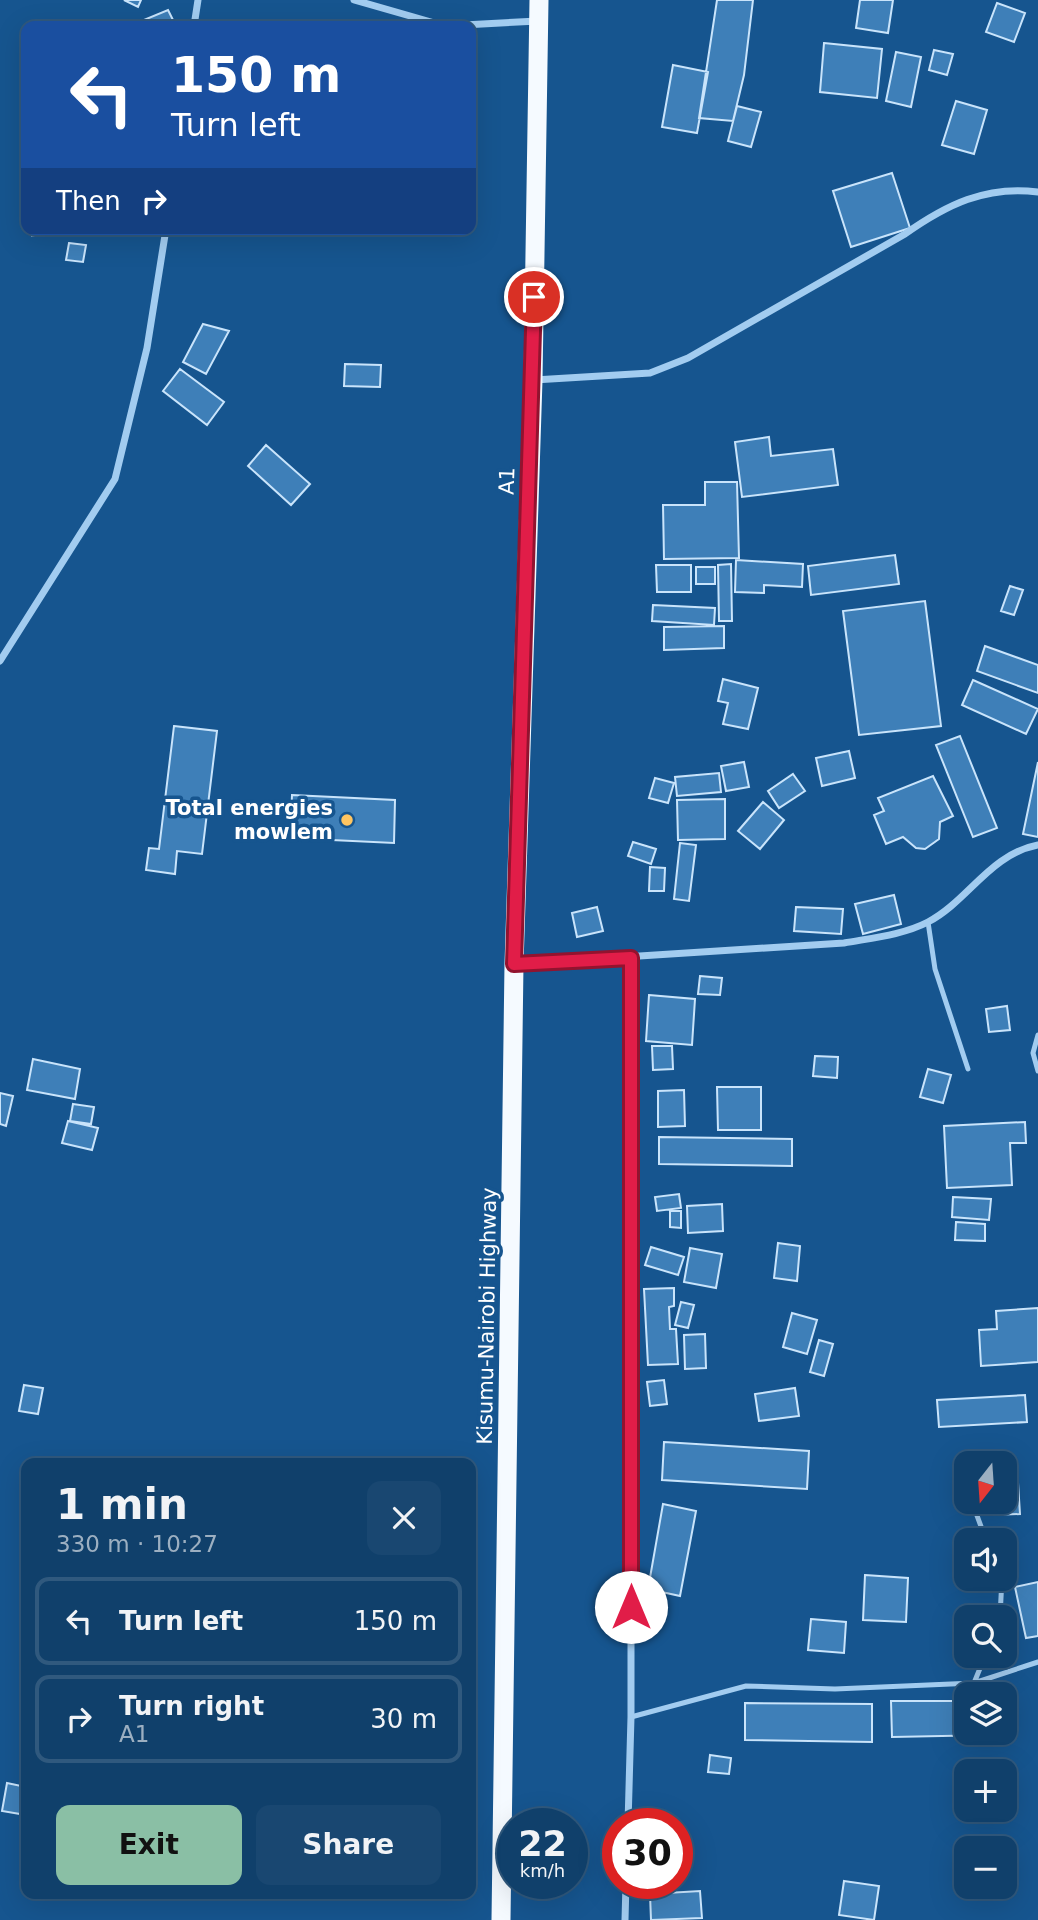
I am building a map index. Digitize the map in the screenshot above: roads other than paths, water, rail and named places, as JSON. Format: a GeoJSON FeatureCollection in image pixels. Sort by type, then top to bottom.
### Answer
{"type":"FeatureCollection","features":[{"type":"Feature","properties":{"kind":"highway","name":"A1"},"geometry":{"type":"LineString","coordinates":[[514,964],[533,380],[539,0]]}},
{"type":"Feature","properties":{"kind":"highway","name":"Kisumu-Nairobi Highway"},"geometry":{"type":"LineString","coordinates":[[501,1920],[514,964]]}},
{"type":"Feature","properties":{"kind":"street"},"geometry":{"type":"LineString","coordinates":[[195,21],[198,0]]}},
{"type":"Feature","properties":{"kind":"street"},"geometry":{"type":"LineString","coordinates":[[354,0],[428,21]]}},
{"type":"Feature","properties":{"kind":"street"},"geometry":{"type":"LineString","coordinates":[[476,24],[539,21]]}},
{"type":"Feature","properties":{"kind":"street"},"geometry":{"type":"LineString","coordinates":[[533,380],[650,373],[688,358],[905,234],[936,212],[987,192],[1038,192]]}},
{"type":"Feature","properties":{"kind":"street"},"geometry":{"type":"LineString","coordinates":[[0,661],[115,479],[147,348],[165,235]]}},
{"type":"Feature","properties":{"kind":"street"},"geometry":{"type":"LineString","coordinates":[[514,964],[844,943],[895,933],[928,922],[1009,855],[1038,845]]}},
{"type":"Feature","properties":{"kind":"street"},"geometry":{"type":"LineString","coordinates":[[628,1808],[631,1717],[631,958]]}},
{"type":"Feature","properties":{"kind":"street"},"geometry":{"type":"LineString","coordinates":[[625,1920],[626,1899]]}},
{"type":"Feature","properties":{"kind":"lane"},"geometry":{"type":"LineString","coordinates":[[928,922],[935,969],[968,1069]]}},
{"type":"Feature","properties":{"kind":"lane"},"geometry":{"type":"LineString","coordinates":[[1038,1035],[1032,1053],[1038,1071]]}},
{"type":"Feature","properties":{"kind":"lane"},"geometry":{"type":"LineString","coordinates":[[977,1682],[1038,1662]]}},
{"type":"Feature","properties":{"kind":"lane"},"geometry":{"type":"LineString","coordinates":[[631,1717],[746,1686],[835,1689],[954,1684]]}},
{"type":"Feature","properties":{"kind":"place","name":"Total energies mowlem"},"geometry":{"type":"Point","coordinates":[347,820]}}]}
